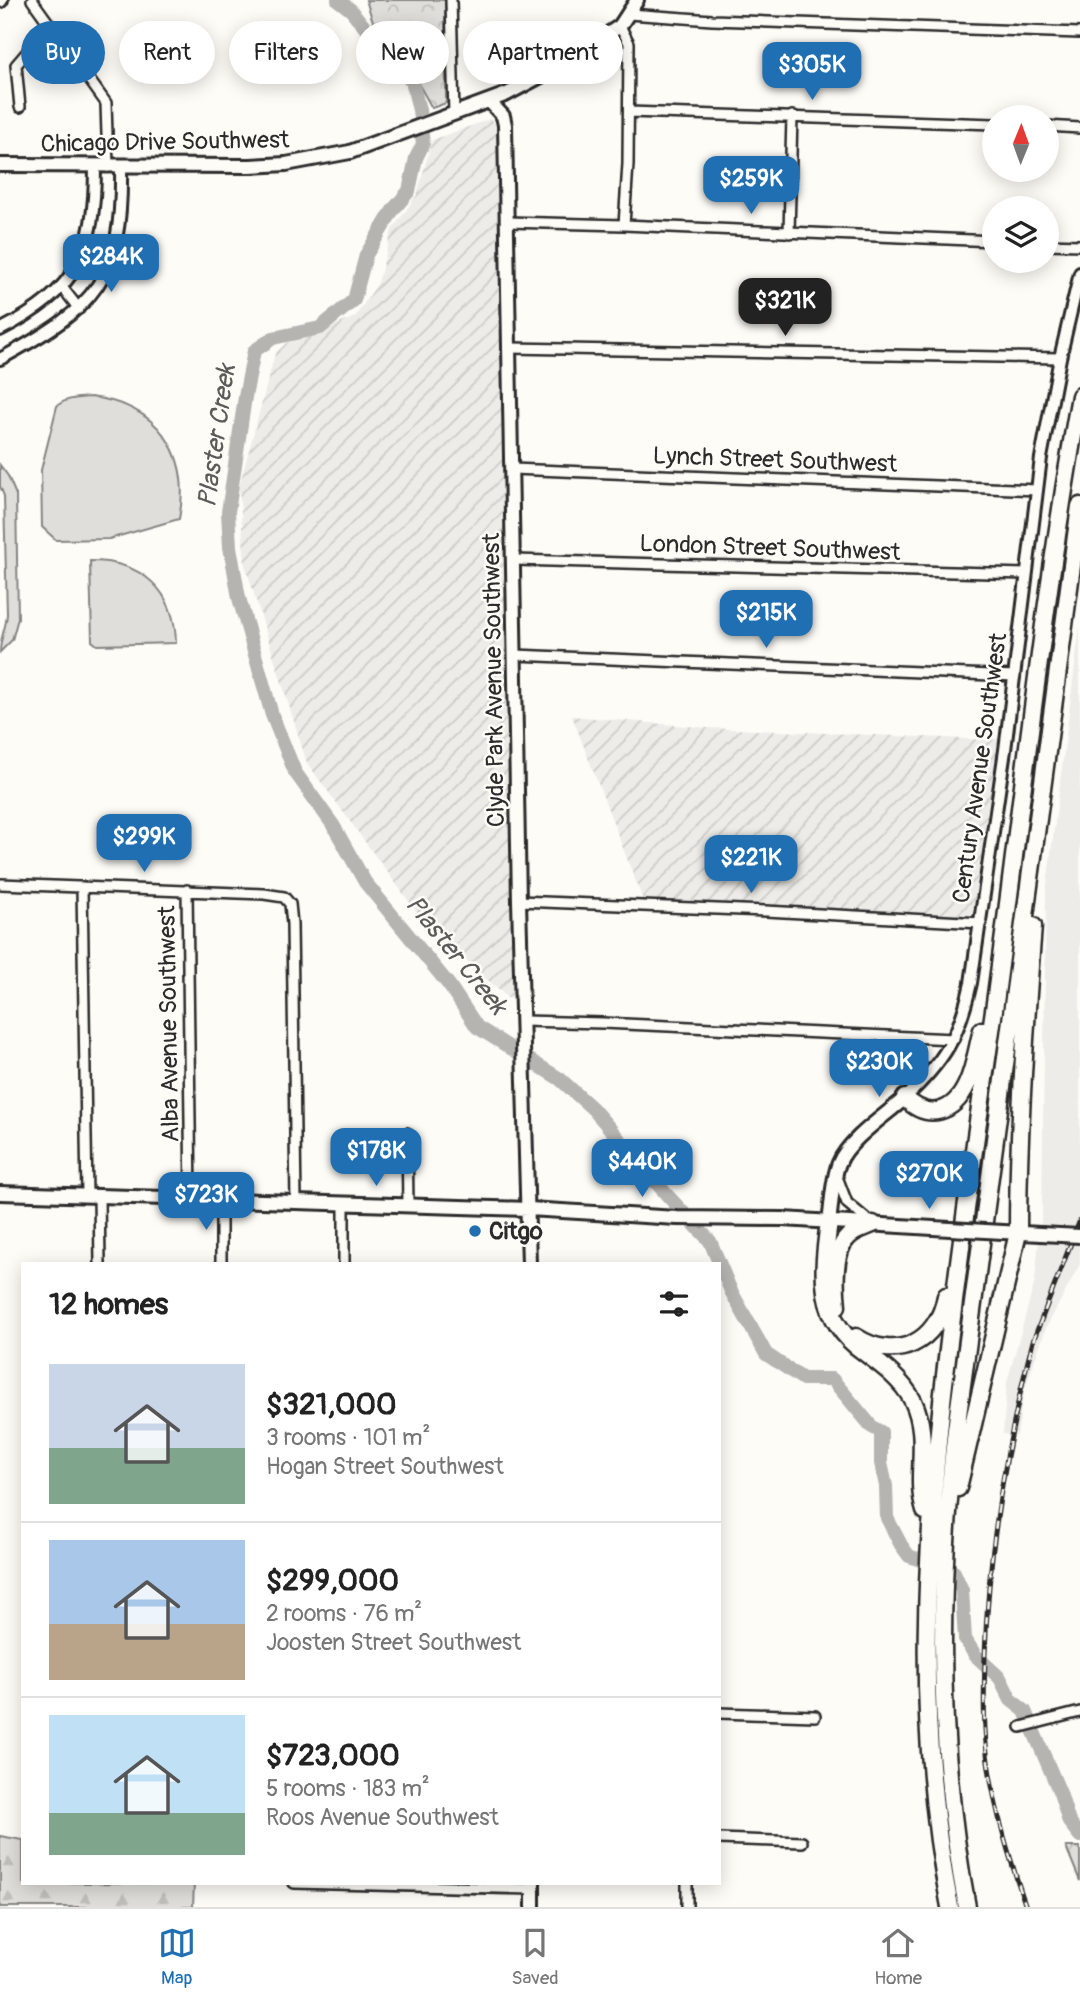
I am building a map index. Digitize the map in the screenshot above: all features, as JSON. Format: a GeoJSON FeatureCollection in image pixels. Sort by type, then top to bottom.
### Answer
{"type":"FeatureCollection","features":[{"type":"Feature","properties":{"kind":"highway"},"geometry":{"type":"LineString","coordinates":[[967,1907],[944,1809],[926,1675],[930,1529],[957,1268],[1056,542],[1080,396]]}},
{"type":"Feature","properties":{"kind":"highway"},"geometry":{"type":"LineString","coordinates":[[950,1907],[944,1809],[944,1540],[956,1430],[1080,506]]}},
{"type":"Feature","properties":{"kind":"highway"},"geometry":{"type":"LineString","coordinates":[[944,1540],[982,1392],[1017,1198],[1038,815]]}},
{"type":"Feature","properties":{"kind":"highway"},"geometry":{"type":"LineString","coordinates":[[905,1098],[920,1110],[937,1112],[948,1107],[963,1092],[974,1062],[1003,946]]}},
{"type":"Feature","properties":{"kind":"highway"},"geometry":{"type":"LineString","coordinates":[[829,1222],[825,1276],[830,1310],[835,1324],[846,1338],[897,1378],[912,1400],[923,1441],[922,1500],[930,1529]]}},
{"type":"Feature","properties":{"kind":"highway"},"geometry":{"type":"LineString","coordinates":[[873,1224],[851,1234],[841,1246],[837,1279],[837,1300],[841,1318],[853,1335],[866,1343],[879,1348],[895,1348],[913,1344],[925,1337],[939,1320],[948,1284],[957,1268]]}},
{"type":"Feature","properties":{"kind":"main road","name":"Chicago Drive Southwest"},"geometry":{"type":"LineString","coordinates":[[623,22],[636,0]]}},
{"type":"Feature","properties":{"kind":"main road","name":"Chicago Drive Southwest"},"geometry":{"type":"LineString","coordinates":[[0,165],[108,167],[286,164],[350,152],[489,102],[524,84]]}},
{"type":"Feature","properties":{"kind":"main road","name":"Clyde Park Avenue Southwest"},"geometry":{"type":"LineString","coordinates":[[489,102],[503,116],[505,125],[519,901],[529,1262]]}},
{"type":"Feature","properties":{"kind":"main road","name":"Century Avenue Southwest"},"geometry":{"type":"LineString","coordinates":[[829,1222],[836,1173],[846,1151],[905,1098]]}},
{"type":"Feature","properties":{"kind":"main road"},"geometry":{"type":"LineString","coordinates":[[0,1193],[529,1209],[1080,1236]]}},
{"type":"Feature","properties":{"kind":"main road"},"geometry":{"type":"LineString","coordinates":[[533,1886],[533,1907]]}},
{"type":"Feature","properties":{"kind":"street"},"geometry":{"type":"LineString","coordinates":[[32,0],[47,21]]}},
{"type":"Feature","properties":{"kind":"street"},"geometry":{"type":"LineString","coordinates":[[452,0],[454,114]]}},
{"type":"Feature","properties":{"kind":"street"},"geometry":{"type":"LineString","coordinates":[[629,14],[712,20],[1080,33]]}},
{"type":"Feature","properties":{"kind":"street"},"geometry":{"type":"LineString","coordinates":[[623,32],[629,43],[624,225]]}},
{"type":"Feature","properties":{"kind":"street"},"geometry":{"type":"LineString","coordinates":[[20,107],[16,65],[21,59]]}},
{"type":"Feature","properties":{"kind":"street"},"geometry":{"type":"LineString","coordinates":[[0,359],[49,332],[79,309],[96,289],[115,247],[120,216],[108,167],[106,103],[92,84]]}},
{"type":"Feature","properties":{"kind":"street"},"geometry":{"type":"LineString","coordinates":[[629,112],[982,124]]}},
{"type":"Feature","properties":{"kind":"street"},"geometry":{"type":"LineString","coordinates":[[789,233],[792,116]]}},
{"type":"Feature","properties":{"kind":"street"},"geometry":{"type":"LineString","coordinates":[[1059,127],[1080,128]]}},
{"type":"Feature","properties":{"kind":"street"},"geometry":{"type":"LineString","coordinates":[[0,330],[36,308],[62,287],[76,268],[89,241],[108,167]]}},
{"type":"Feature","properties":{"kind":"street"},"geometry":{"type":"LineString","coordinates":[[507,222],[982,241]]}},
{"type":"Feature","properties":{"kind":"street"},"geometry":{"type":"LineString","coordinates":[[1059,244],[1080,245]]}},
{"type":"Feature","properties":{"kind":"street","name":"Century Avenue Southwest"},"geometry":{"type":"LineString","coordinates":[[905,1098],[933,1070],[954,1040],[968,997],[981,923],[1037,490],[1060,358],[1080,273]]}},
{"type":"Feature","properties":{"kind":"street"},"geometry":{"type":"LineString","coordinates":[[62,287],[79,309]]}},
{"type":"Feature","properties":{"kind":"street"},"geometry":{"type":"LineString","coordinates":[[510,348],[1060,358]]}},
{"type":"Feature","properties":{"kind":"street","name":"Lynch Street Southwest"},"geometry":{"type":"LineString","coordinates":[[512,469],[1037,490]]}},
{"type":"Feature","properties":{"kind":"street","name":"London Street Southwest"},"geometry":{"type":"LineString","coordinates":[[513,560],[1026,574]]}},
{"type":"Feature","properties":{"kind":"street"},"geometry":{"type":"LineString","coordinates":[[515,654],[1014,676]]}},
{"type":"Feature","properties":{"kind":"street"},"geometry":{"type":"LineString","coordinates":[[0,884],[187,890],[284,897],[290,904],[292,924],[296,1202]]}},
{"type":"Feature","properties":{"kind":"street"},"geometry":{"type":"LineString","coordinates":[[82,887],[93,1196],[100,1262]]}},
{"type":"Feature","properties":{"kind":"street","name":"Alba Avenue Southwest"},"geometry":{"type":"LineString","coordinates":[[187,890],[191,1199]]}},
{"type":"Feature","properties":{"kind":"street"},"geometry":{"type":"LineString","coordinates":[[519,901],[981,923]]}},
{"type":"Feature","properties":{"kind":"street"},"geometry":{"type":"LineString","coordinates":[[523,1027],[603,1023],[954,1040]]}},
{"type":"Feature","properties":{"kind":"street"},"geometry":{"type":"LineString","coordinates":[[407,1133],[408,1205]]}},
{"type":"Feature","properties":{"kind":"street"},"geometry":{"type":"LineString","coordinates":[[836,1173],[847,1203],[873,1224]]}},
{"type":"Feature","properties":{"kind":"street"},"geometry":{"type":"LineString","coordinates":[[221,1200],[221,1262]]}},
{"type":"Feature","properties":{"kind":"street"},"geometry":{"type":"LineString","coordinates":[[344,1204],[345,1262]]}},
{"type":"Feature","properties":{"kind":"street"},"geometry":{"type":"LineString","coordinates":[[1021,1727],[1080,1712]]}},
{"type":"Feature","properties":{"kind":"street"},"geometry":{"type":"LineString","coordinates":[[721,1713],[815,1716]]}},
{"type":"Feature","properties":{"kind":"street"},"geometry":{"type":"LineString","coordinates":[[721,1839],[802,1842]]}},
{"type":"Feature","properties":{"kind":"street"},"geometry":{"type":"LineString","coordinates":[[453,1885],[533,1886]]}},
{"type":"Feature","properties":{"kind":"street"},"geometry":{"type":"LineString","coordinates":[[687,1885],[687,1907]]}},
{"type":"Feature","properties":{"kind":"shaded area"},"geometry":{"type":"Polygon","coordinates":[[[490,119],[498,126],[503,331],[514,992],[509,999],[416,911],[307,763],[245,565],[239,487],[275,354],[286,343],[301,340],[355,317],[378,283],[392,230],[417,195],[432,140],[490,119]]]}},
{"type":"Feature","properties":{"kind":"shaded area"},"geometry":{"type":"Polygon","coordinates":[[[1080,626],[1080,1264],[1046,1328],[1024,1391],[1017,1436],[1003,1434],[1007,1382],[1035,1281],[1042,1211],[1046,893],[1080,626]]]}},
{"type":"Feature","properties":{"kind":"shaded area"},"geometry":{"type":"Polygon","coordinates":[[[572,716],[708,728],[991,740],[1000,738],[973,913],[966,917],[643,900],[572,716]]]}},
{"type":"Feature","properties":{"kind":"green space"},"geometry":{"type":"Polygon","coordinates":[[[366,0],[445,0],[445,21],[373,21],[366,0]]]}},
{"type":"Feature","properties":{"kind":"green space"},"geometry":{"type":"Polygon","coordinates":[[[418,84],[446,84],[446,103],[432,108],[418,84]]]}},
{"type":"Feature","properties":{"kind":"green space"},"geometry":{"type":"Polygon","coordinates":[[[90,397],[134,410],[151,421],[164,436],[174,453],[180,473],[182,495],[179,519],[109,539],[56,540],[42,527],[41,470],[57,406],[68,400],[90,397]]]}},
{"type":"Feature","properties":{"kind":"green space"},"geometry":{"type":"Polygon","coordinates":[[[0,465],[16,495],[18,618],[12,640],[0,652],[7,614],[4,496],[0,486],[0,465]]]}},
{"type":"Feature","properties":{"kind":"green space"},"geometry":{"type":"Polygon","coordinates":[[[90,561],[125,566],[152,582],[169,608],[176,643],[97,645],[92,641],[90,561]]]}},
{"type":"Feature","properties":{"kind":"green space"},"geometry":{"type":"Polygon","coordinates":[[[0,1836],[21,1840],[21,1885],[194,1885],[193,1907],[0,1907],[0,1836]]]}},
{"type":"Feature","properties":{"kind":"green space"},"geometry":{"type":"Polygon","coordinates":[[[1066,1847],[1080,1847],[1080,1881],[1066,1847]]]}},
{"type":"Feature","properties":{"kind":"waterway","name":"Plaster Creek"},"geometry":{"type":"LineString","coordinates":[[338,0],[351,10],[396,67],[412,81],[423,144],[416,158],[409,191],[393,210],[366,255],[354,300],[320,328],[273,338],[254,351],[228,512],[230,547],[239,598],[272,715],[295,772],[333,825],[365,882],[449,985],[477,1027],[560,1079],[593,1109],[710,1241],[719,1262]]}},
{"type":"Feature","properties":{"kind":"waterway","name":"Plaster Creek"},"geometry":{"type":"LineString","coordinates":[[721,1267],[766,1354],[803,1379],[832,1379],[872,1427],[881,1432],[881,1463],[886,1486],[887,1518],[909,1556],[954,1572],[962,1590],[965,1639],[975,1655],[1000,1678],[1011,1700],[1025,1711],[1060,1793],[1069,1822],[1080,1836]]}},
{"type":"Feature","properties":{"kind":"railway"},"geometry":{"type":"LineString","coordinates":[[1026,1907],[1000,1821],[987,1754],[984,1698],[990,1576],[1000,1497],[1023,1380],[1033,1341],[1080,1220]]}},
{"type":"Feature","properties":{"kind":"place","name":"Citgo"},"geometry":{"type":"Point","coordinates":[475,1231]}}]}
